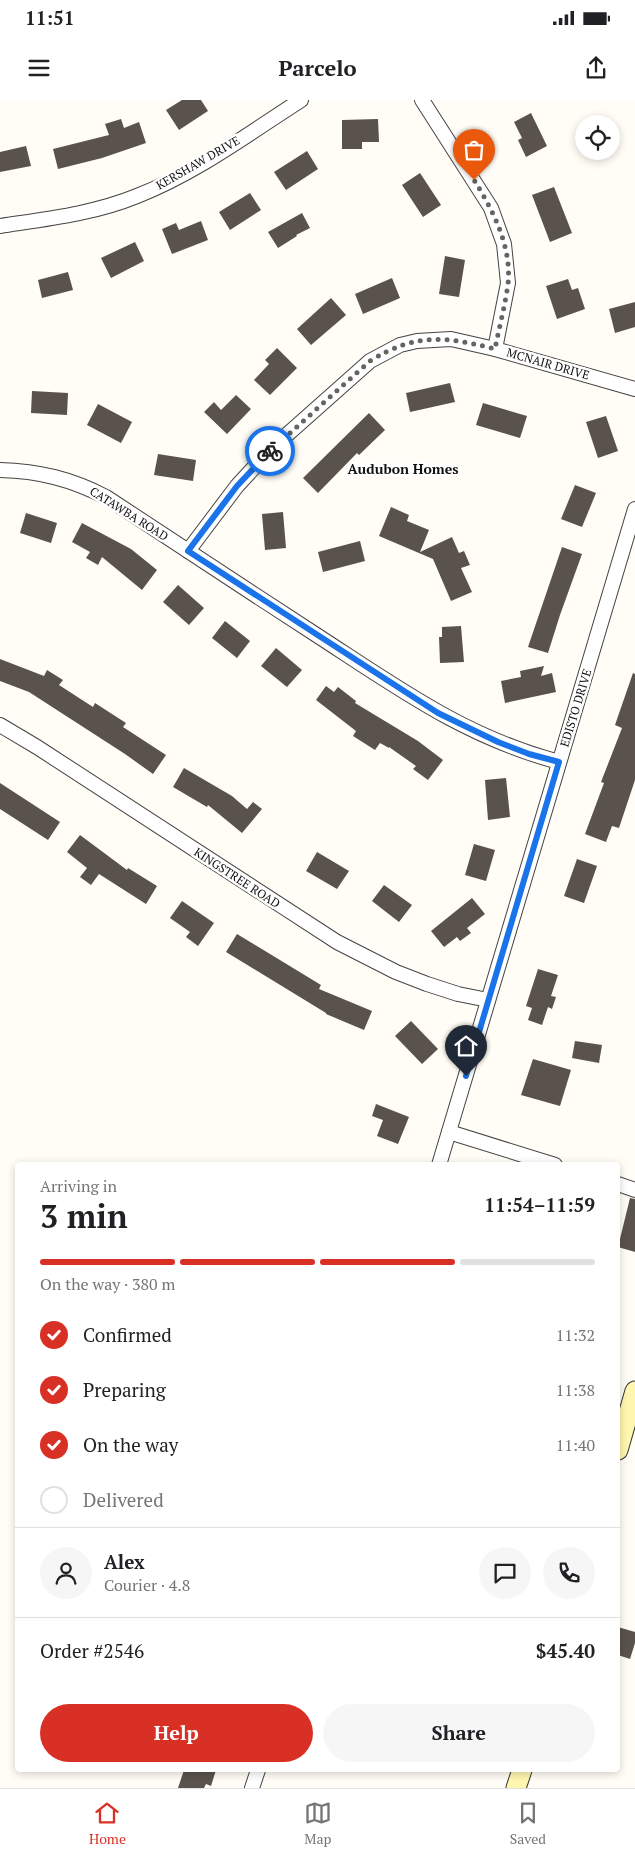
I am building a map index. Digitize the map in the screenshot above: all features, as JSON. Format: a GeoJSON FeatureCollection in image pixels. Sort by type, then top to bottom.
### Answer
{"type":"FeatureCollection","features":[{"type":"Feature","properties":{"kind":"street","name":"KERSHAW DRIVE"},"geometry":{"type":"LineString","coordinates":[[0,226],[81,214],[137,197],[189,172],[301,100]]}},
{"type":"Feature","properties":{"kind":"street"},"geometry":{"type":"LineString","coordinates":[[422,100],[491,208],[504,244],[508,283],[495,349]]}},
{"type":"Feature","properties":{"kind":"street","name":"MCNAIR DRIVE"},"geometry":{"type":"LineString","coordinates":[[188,551],[237,486],[272,448],[370,361],[400,345],[434,339],[451,339],[495,349],[635,389]]}},
{"type":"Feature","properties":{"kind":"street","name":"CATAWBA ROAD"},"geometry":{"type":"LineString","coordinates":[[0,470],[44,473],[106,496],[438,713],[498,742],[529,754],[559,762]]}},
{"type":"Feature","properties":{"kind":"street","name":"EDISTO DRIVE"},"geometry":{"type":"LineString","coordinates":[[440,1162],[635,508]]}},
{"type":"Feature","properties":{"kind":"street","name":"KINGSTREE ROAD"},"geometry":{"type":"LineString","coordinates":[[0,725],[37,747],[337,942],[396,972],[458,994],[488,1000]]}},
{"type":"Feature","properties":{"kind":"street"},"geometry":{"type":"LineString","coordinates":[[449,1132],[545,1162]]}},
{"type":"Feature","properties":{"kind":"street"},"geometry":{"type":"LineString","coordinates":[[620,1185],[635,1190]]}},
{"type":"Feature","properties":{"kind":"street"},"geometry":{"type":"LineString","coordinates":[[620,1443],[635,1391]]}},
{"type":"Feature","properties":{"kind":"street"},"geometry":{"type":"LineString","coordinates":[[252,1788],[257,1772]]}},
{"type":"Feature","properties":{"kind":"street"},"geometry":{"type":"LineString","coordinates":[[516,1788],[521,1772]]}},
{"type":"Feature","properties":{"kind":"building"},"geometry":{"type":"Polygon","coordinates":[[[182,100],[201,100],[208,111],[179,130],[166,110],[182,100]]]}},
{"type":"Feature","properties":{"kind":"building"},"geometry":{"type":"Polygon","coordinates":[[[531,113],[547,146],[526,157],[518,140],[522,138],[514,122],[531,113]]]}},
{"type":"Feature","properties":{"kind":"building"},"geometry":{"type":"Polygon","coordinates":[[[121,119],[124,128],[139,122],[146,143],[102,158],[58,169],[53,149],[109,135],[105,124],[121,119]]]}},
{"type":"Feature","properties":{"kind":"building"},"geometry":{"type":"Polygon","coordinates":[[[378,119],[379,142],[362,142],[362,149],[342,149],[342,120],[378,119]]]}},
{"type":"Feature","properties":{"kind":"building"},"geometry":{"type":"Polygon","coordinates":[[[26,146],[31,166],[0,172],[0,152],[26,146]]]}},
{"type":"Feature","properties":{"kind":"building"},"geometry":{"type":"Polygon","coordinates":[[[307,151],[318,169],[286,190],[274,172],[307,151]]]}},
{"type":"Feature","properties":{"kind":"building"},"geometry":{"type":"Polygon","coordinates":[[[420,173],[441,205],[423,217],[402,185],[420,173]]]}},
{"type":"Feature","properties":{"kind":"building"},"geometry":{"type":"Polygon","coordinates":[[[554,187],[572,233],[550,242],[532,195],[554,187]]]}},
{"type":"Feature","properties":{"kind":"building"},"geometry":{"type":"Polygon","coordinates":[[[250,193],[261,210],[230,230],[219,212],[250,193]]]}},
{"type":"Feature","properties":{"kind":"building"},"geometry":{"type":"Polygon","coordinates":[[[302,213],[310,228],[278,248],[268,232],[302,213]]]}},
{"type":"Feature","properties":{"kind":"building"},"geometry":{"type":"Polygon","coordinates":[[[201,221],[208,240],[172,254],[162,229],[176,223],[179,230],[201,221]]]}},
{"type":"Feature","properties":{"kind":"building"},"geometry":{"type":"Polygon","coordinates":[[[135,242],[144,261],[111,278],[101,258],[135,242]]]}},
{"type":"Feature","properties":{"kind":"building"},"geometry":{"type":"Polygon","coordinates":[[[445,256],[465,260],[459,297],[439,294],[445,256]]]}},
{"type":"Feature","properties":{"kind":"building"},"geometry":{"type":"Polygon","coordinates":[[[68,272],[73,290],[42,298],[38,280],[68,272]]]}},
{"type":"Feature","properties":{"kind":"building"},"geometry":{"type":"Polygon","coordinates":[[[392,278],[400,298],[363,314],[355,294],[392,278]]]}},
{"type":"Feature","properties":{"kind":"building"},"geometry":{"type":"Polygon","coordinates":[[[568,279],[572,290],[578,288],[585,309],[557,319],[546,286],[568,279]]]}},
{"type":"Feature","properties":{"kind":"building"},"geometry":{"type":"Polygon","coordinates":[[[331,298],[346,315],[311,345],[297,329],[331,298]]]}},
{"type":"Feature","properties":{"kind":"building"},"geometry":{"type":"Polygon","coordinates":[[[635,302],[635,327],[615,333],[609,309],[635,302]]]}},
{"type":"Feature","properties":{"kind":"building"},"geometry":{"type":"Polygon","coordinates":[[[277,348],[297,368],[270,395],[254,380],[269,364],[265,360],[277,348]]]}},
{"type":"Feature","properties":{"kind":"building"},"geometry":{"type":"Polygon","coordinates":[[[450,383],[455,402],[410,412],[406,393],[450,383]]]}},
{"type":"Feature","properties":{"kind":"building"},"geometry":{"type":"Polygon","coordinates":[[[32,391],[68,393],[67,415],[31,413],[32,391]]]}},
{"type":"Feature","properties":{"kind":"building"},"geometry":{"type":"Polygon","coordinates":[[[236,395],[251,409],[227,434],[204,412],[214,402],[221,410],[236,395]]]}},
{"type":"Feature","properties":{"kind":"building"},"geometry":{"type":"Polygon","coordinates":[[[483,403],[527,416],[520,438],[476,425],[483,403]]]}},
{"type":"Feature","properties":{"kind":"building"},"geometry":{"type":"Polygon","coordinates":[[[98,404],[132,422],[121,443],[87,425],[98,404]]]}},
{"type":"Feature","properties":{"kind":"building"},"geometry":{"type":"Polygon","coordinates":[[[369,413],[385,430],[359,455],[357,453],[318,493],[303,478],[369,413]]]}},
{"type":"Feature","properties":{"kind":"building"},"geometry":{"type":"Polygon","coordinates":[[[606,416],[618,451],[598,458],[586,422],[606,416]]]}},
{"type":"Feature","properties":{"kind":"building"},"geometry":{"type":"Polygon","coordinates":[[[158,454],[196,460],[193,481],[154,475],[158,454]]]}},
{"type":"Feature","properties":{"kind":"building"},"geometry":{"type":"Polygon","coordinates":[[[575,485],[596,493],[582,527],[561,519],[575,485]]]}},
{"type":"Feature","properties":{"kind":"building"},"geometry":{"type":"Polygon","coordinates":[[[391,507],[409,515],[407,521],[429,530],[420,552],[452,537],[459,553],[464,551],[470,565],[461,568],[472,592],[451,601],[433,559],[379,536],[391,507]]]}},
{"type":"Feature","properties":{"kind":"building"},"geometry":{"type":"Polygon","coordinates":[[[283,512],[286,548],[265,550],[262,514],[283,512]]]}},
{"type":"Feature","properties":{"kind":"building"},"geometry":{"type":"Polygon","coordinates":[[[26,513],[57,523],[51,543],[20,533],[26,513]]]}},
{"type":"Feature","properties":{"kind":"building"},"geometry":{"type":"Polygon","coordinates":[[[82,523],[131,549],[157,570],[142,590],[102,557],[98,565],[86,558],[90,552],[72,542],[82,523]]]}},
{"type":"Feature","properties":{"kind":"building"},"geometry":{"type":"Polygon","coordinates":[[[360,541],[365,561],[323,572],[318,552],[360,541]]]}},
{"type":"Feature","properties":{"kind":"building"},"geometry":{"type":"Polygon","coordinates":[[[562,547],[582,554],[548,653],[528,647],[562,547]]]}},
{"type":"Feature","properties":{"kind":"building"},"geometry":{"type":"Polygon","coordinates":[[[178,585],[204,608],[189,625],[163,602],[178,585]]]}},
{"type":"Feature","properties":{"kind":"building"},"geometry":{"type":"Polygon","coordinates":[[[225,621],[250,641],[237,658],[212,638],[225,621]]]}},
{"type":"Feature","properties":{"kind":"building"},"geometry":{"type":"Polygon","coordinates":[[[461,626],[464,662],[440,663],[439,637],[442,637],[442,627],[461,626]]]}},
{"type":"Feature","properties":{"kind":"building"},"geometry":{"type":"Polygon","coordinates":[[[276,648],[302,670],[287,687],[261,666],[276,648]]]}},
{"type":"Feature","properties":{"kind":"building"},"geometry":{"type":"Polygon","coordinates":[[[0,659],[44,676],[47,670],[63,680],[59,685],[93,707],[95,703],[126,723],[123,727],[166,755],[153,774],[29,692],[0,681],[0,659]]]}},
{"type":"Feature","properties":{"kind":"building"},"geometry":{"type":"Polygon","coordinates":[[[544,666],[541,676],[552,673],[556,692],[505,703],[501,681],[521,677],[520,671],[544,666]]]}},
{"type":"Feature","properties":{"kind":"building"},"geometry":{"type":"Polygon","coordinates":[[[633,673],[635,674],[635,780],[619,828],[612,826],[606,842],[585,834],[604,783],[601,782],[622,728],[615,725],[633,673]]]}},
{"type":"Feature","properties":{"kind":"building"},"geometry":{"type":"Polygon","coordinates":[[[326,686],[334,692],[338,687],[356,701],[355,703],[418,741],[443,760],[428,780],[413,769],[416,766],[389,747],[380,743],[375,750],[353,736],[356,731],[316,700],[326,686]]]}},
{"type":"Feature","properties":{"kind":"building"},"geometry":{"type":"Polygon","coordinates":[[[184,768],[232,796],[247,809],[253,802],[262,809],[242,833],[208,805],[207,807],[173,787],[184,768]]]}},
{"type":"Feature","properties":{"kind":"building"},"geometry":{"type":"Polygon","coordinates":[[[506,778],[510,817],[488,820],[485,780],[506,778]]]}},
{"type":"Feature","properties":{"kind":"building"},"geometry":{"type":"Polygon","coordinates":[[[0,783],[60,822],[48,840],[0,809],[0,783]]]}},
{"type":"Feature","properties":{"kind":"building"},"geometry":{"type":"Polygon","coordinates":[[[80,835],[127,870],[128,868],[157,886],[146,904],[99,874],[91,885],[80,877],[87,868],[67,852],[80,835]]]}},
{"type":"Feature","properties":{"kind":"building"},"geometry":{"type":"Polygon","coordinates":[[[474,844],[495,850],[486,881],[465,875],[474,844]]]}},
{"type":"Feature","properties":{"kind":"building"},"geometry":{"type":"Polygon","coordinates":[[[317,852],[349,871],[337,889],[306,871],[317,852]]]}},
{"type":"Feature","properties":{"kind":"building"},"geometry":{"type":"Polygon","coordinates":[[[577,859],[597,866],[584,903],[564,896],[577,859]]]}},
{"type":"Feature","properties":{"kind":"building"},"geometry":{"type":"Polygon","coordinates":[[[384,885],[412,905],[399,922],[372,901],[384,885]]]}},
{"type":"Feature","properties":{"kind":"building"},"geometry":{"type":"Polygon","coordinates":[[[472,898],[485,914],[467,928],[471,933],[460,941],[457,937],[444,947],[431,931],[472,898]]]}},
{"type":"Feature","properties":{"kind":"building"},"geometry":{"type":"Polygon","coordinates":[[[182,901],[214,923],[198,946],[186,937],[190,932],[170,918],[182,901]]]}},
{"type":"Feature","properties":{"kind":"building"},"geometry":{"type":"Polygon","coordinates":[[[237,934],[321,985],[319,989],[372,1011],[364,1030],[326,1014],[226,952],[237,934]]]}},
{"type":"Feature","properties":{"kind":"building"},"geometry":{"type":"Polygon","coordinates":[[[538,969],[558,975],[551,996],[556,997],[552,1009],[548,1007],[542,1025],[528,1020],[532,1008],[526,1006],[538,969]]]}},
{"type":"Feature","properties":{"kind":"building"},"geometry":{"type":"Polygon","coordinates":[[[411,1021],[438,1049],[422,1064],[395,1036],[411,1021]]]}},
{"type":"Feature","properties":{"kind":"building"},"geometry":{"type":"Polygon","coordinates":[[[575,1041],[602,1045],[599,1063],[572,1058],[575,1041]]]}},
{"type":"Feature","properties":{"kind":"building"},"geometry":{"type":"Polygon","coordinates":[[[533,1059],[571,1070],[560,1106],[521,1095],[533,1059]]]}},
{"type":"Feature","properties":{"kind":"building"},"geometry":{"type":"Polygon","coordinates":[[[376,1104],[409,1117],[398,1144],[377,1136],[383,1120],[372,1116],[376,1104]]]}},
{"type":"Feature","properties":{"kind":"building"},"geometry":{"type":"Polygon","coordinates":[[[630,1198],[635,1199],[635,1252],[620,1248],[620,1239],[630,1198]]]}},
{"type":"Feature","properties":{"kind":"building"},"geometry":{"type":"Polygon","coordinates":[[[620,1628],[635,1632],[635,1643],[630,1659],[620,1656],[620,1628]]]}},
{"type":"Feature","properties":{"kind":"building"},"geometry":{"type":"Polygon","coordinates":[[[183,1772],[215,1772],[211,1786],[206,1784],[204,1788],[178,1788],[183,1772]]]}},
{"type":"Feature","properties":{"kind":"way so far"},"geometry":{"type":"LineString","coordinates":[[270,451],[308,414],[370,361],[384,352],[400,345],[434,339],[451,339],[495,349],[508,283],[507,263],[499,226],[484,195],[474,180]]}},
{"type":"Feature","properties":{"kind":"district","name":"Audubon Homes"},"geometry":{"type":"Point","coordinates":[403,469]}},
{"type":"Feature","properties":{"kind":"route"},"geometry":{"type":"LineString","coordinates":[[270,451],[237,486],[188,551],[422,704],[467,729],[529,754],[559,762],[466,1076]]}}]}
